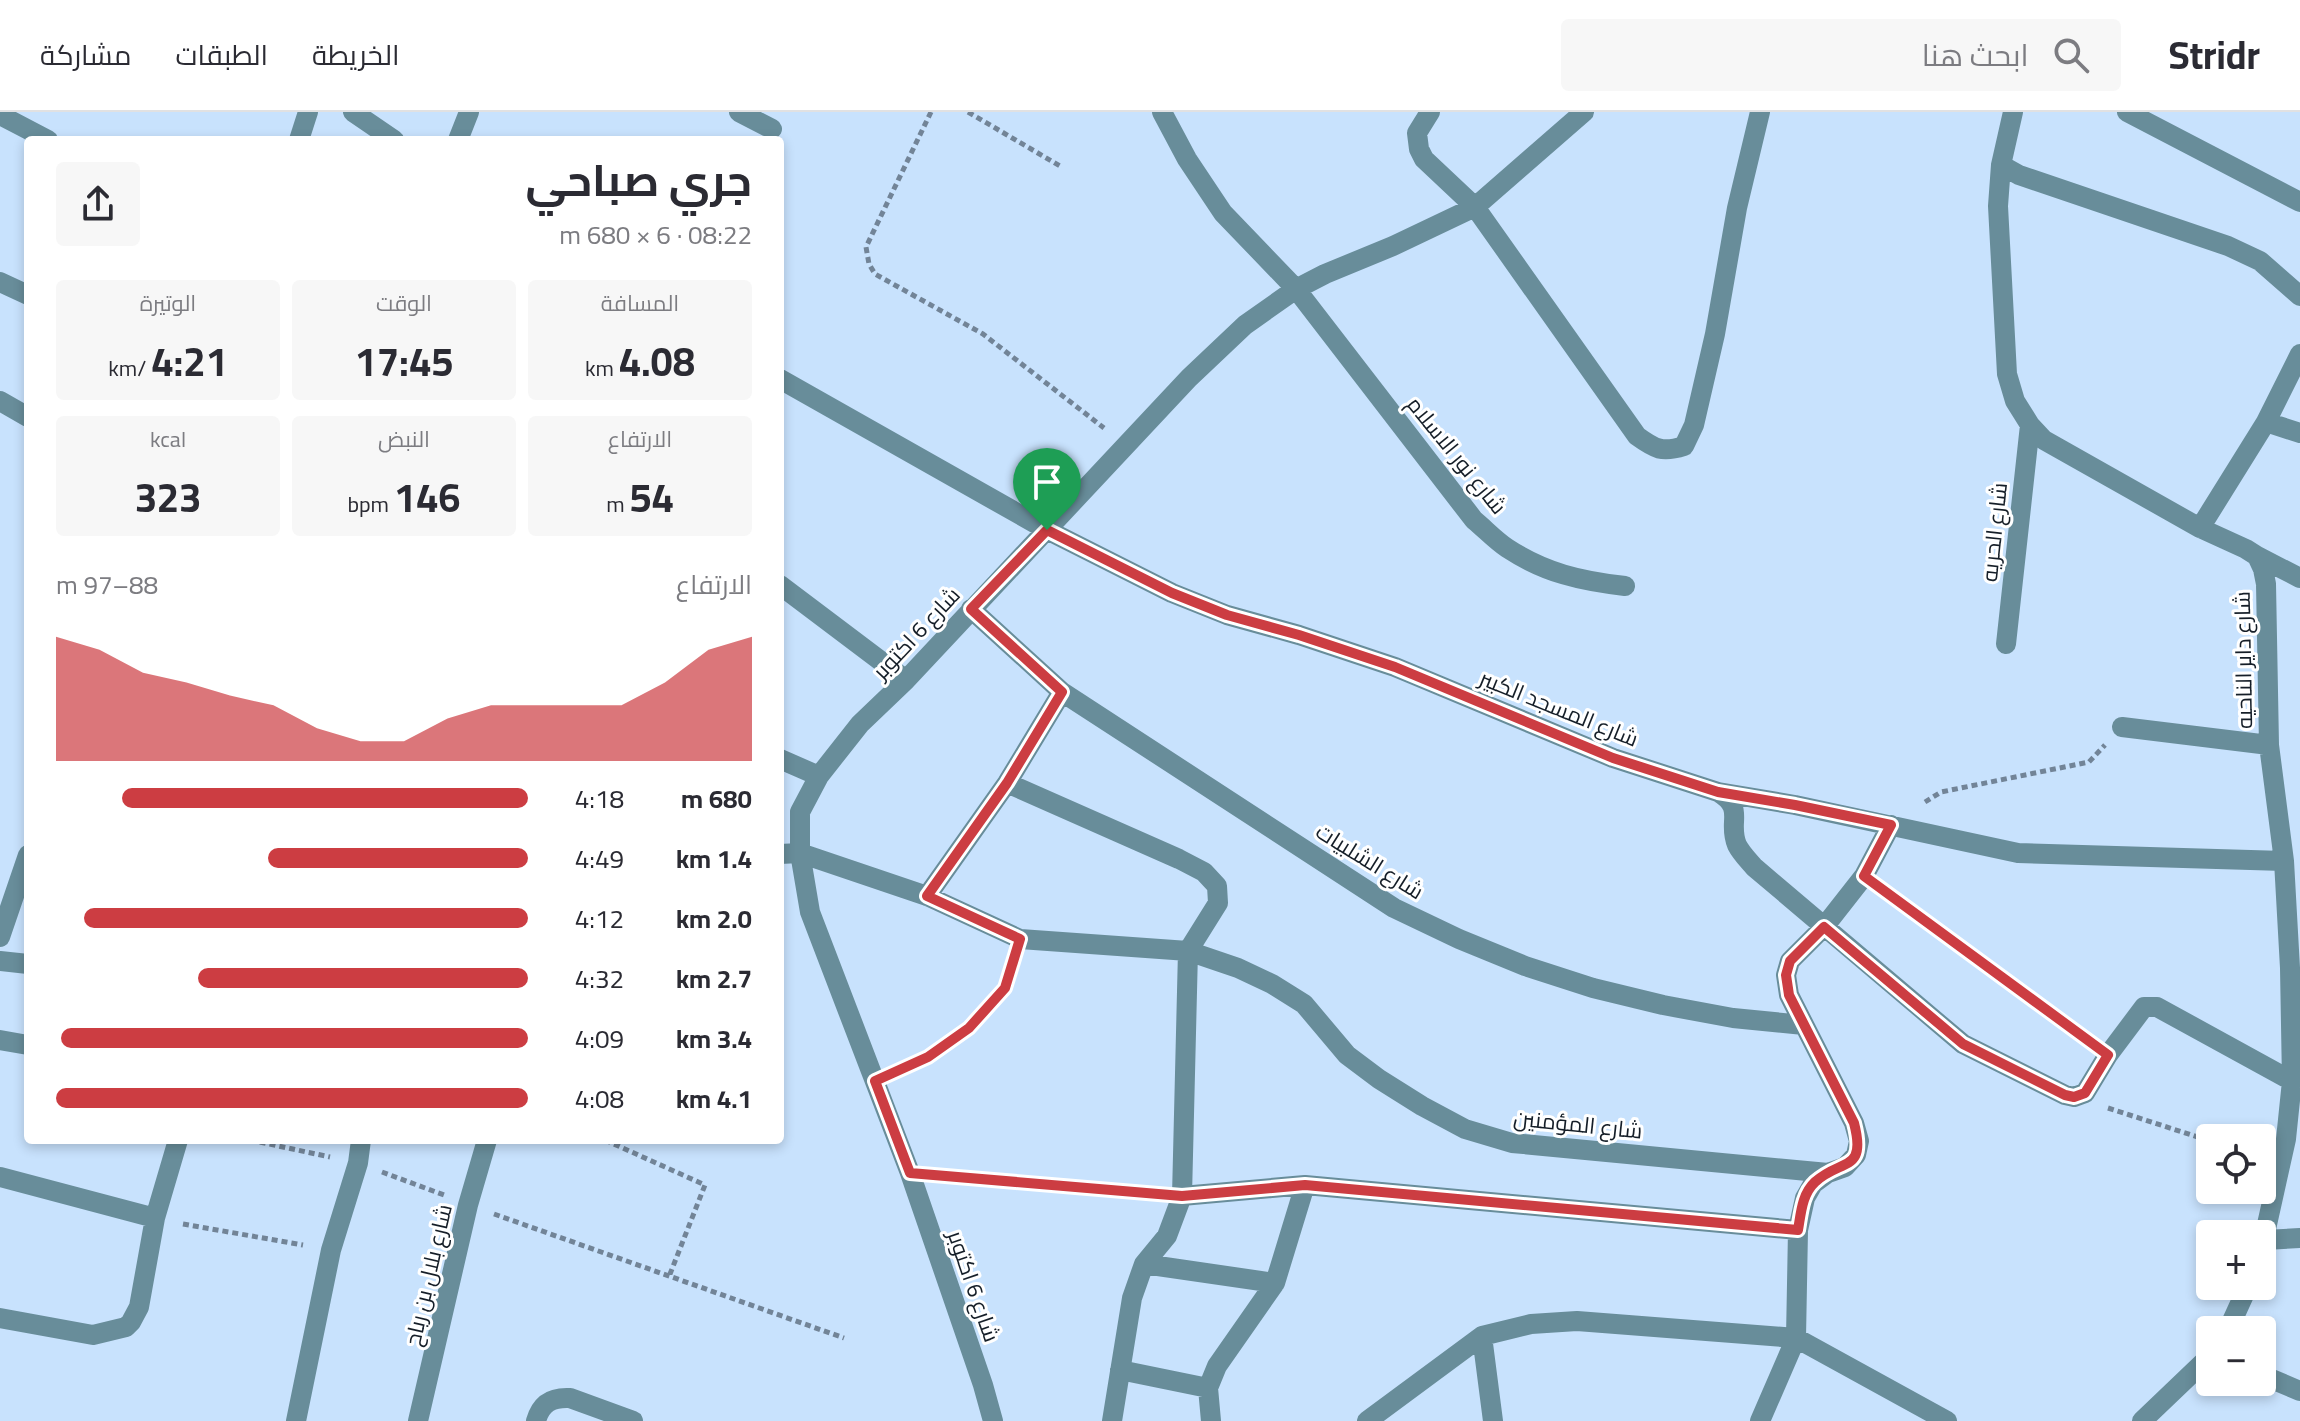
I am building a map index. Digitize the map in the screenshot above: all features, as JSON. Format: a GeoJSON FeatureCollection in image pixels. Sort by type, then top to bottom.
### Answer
{"type":"FeatureCollection","features":[{"type":"Feature","properties":{"kind":"street"},"geometry":{"type":"LineString","coordinates":[[300,136],[308,112]]}},
{"type":"Feature","properties":{"kind":"street"},"geometry":{"type":"LineString","coordinates":[[353,112],[388,136]]}},
{"type":"Feature","properties":{"kind":"street"},"geometry":{"type":"LineString","coordinates":[[460,136],[469,112]]}},
{"type":"Feature","properties":{"kind":"street"},"geometry":{"type":"LineString","coordinates":[[739,112],[773,127]]}},
{"type":"Feature","properties":{"kind":"street","name":"شارع نور الاسلام"},"geometry":{"type":"LineString","coordinates":[[1162,112],[1187,159],[1223,213],[1296,289],[1474,520],[1506,547],[1543,568],[1583,581],[1625,586]]}},
{"type":"Feature","properties":{"kind":"street"},"geometry":{"type":"LineString","coordinates":[[1430,112],[1417,133],[1424,159],[1475,207],[1637,436],[1651,446],[1667,451],[1684,446],[1694,425],[1715,334],[1737,208],[1760,112]]}},
{"type":"Feature","properties":{"kind":"street","name":"شارع 6 اكتوبر"},"geometry":{"type":"LineString","coordinates":[[993,1421],[910,1173],[790,853],[800,812],[819,776],[860,724],[906,680],[1189,378],[1245,325],[1296,289],[1325,274],[1475,207],[1584,112]]}},
{"type":"Feature","properties":{"kind":"street"},"geometry":{"type":"LineString","coordinates":[[2013,112],[2001,165],[1999,221],[2007,374],[2015,401],[2044,440],[2200,528],[2300,578]]}},
{"type":"Feature","properties":{"kind":"street"},"geometry":{"type":"LineString","coordinates":[[2127,112],[2300,202]]}},
{"type":"Feature","properties":{"kind":"street"},"geometry":{"type":"LineString","coordinates":[[0,115],[40,136]]}},
{"type":"Feature","properties":{"kind":"street"},"geometry":{"type":"LineString","coordinates":[[2001,165],[2019,175],[2228,246],[2260,261],[2300,296]]}},
{"type":"Feature","properties":{"kind":"street"},"geometry":{"type":"LineString","coordinates":[[0,282],[24,293]]}},
{"type":"Feature","properties":{"kind":"street"},"geometry":{"type":"LineString","coordinates":[[2200,528],[2266,422],[2300,354]]}},
{"type":"Feature","properties":{"kind":"street","name":"شارع المسجد الكبير"},"geometry":{"type":"LineString","coordinates":[[784,381],[1047,530],[1172,593],[1227,615],[1395,667],[1613,758],[1718,792],[1795,805],[2018,853],[2284,861]]}},
{"type":"Feature","properties":{"kind":"street"},"geometry":{"type":"LineString","coordinates":[[0,401],[24,415]]}},
{"type":"Feature","properties":{"kind":"street"},"geometry":{"type":"LineString","coordinates":[[2266,422],[2300,433]]}},
{"type":"Feature","properties":{"kind":"street","name":"شارع الحريه"},"geometry":{"type":"LineString","coordinates":[[2006,644],[2030,425]]}},
{"type":"Feature","properties":{"kind":"street","name":"شارع داير الناحيه"},"geometry":{"type":"LineString","coordinates":[[2257,556],[2266,584],[2269,745],[2295,968],[2293,1139],[2270,1220]]}},
{"type":"Feature","properties":{"kind":"street"},"geometry":{"type":"LineString","coordinates":[[784,588],[906,680]]}},
{"type":"Feature","properties":{"kind":"street","name":"شارع الشلبيات"},"geometry":{"type":"LineString","coordinates":[[971,609],[1062,692],[1394,908],[1525,966],[1621,995],[1733,1018],[1804,1025]]}},
{"type":"Feature","properties":{"kind":"street"},"geometry":{"type":"LineString","coordinates":[[927,896],[1007,783],[1062,692]]}},
{"type":"Feature","properties":{"kind":"street"},"geometry":{"type":"LineString","coordinates":[[2122,727],[2269,745]]}},
{"type":"Feature","properties":{"kind":"street"},"geometry":{"type":"LineString","coordinates":[[784,761],[819,776]]}},
{"type":"Feature","properties":{"kind":"street"},"geometry":{"type":"LineString","coordinates":[[1007,783],[1204,872],[1217,886],[1218,903],[1188,951],[1182,1196],[1167,1236],[1144,1264],[1132,1298],[1112,1421]]}},
{"type":"Feature","properties":{"kind":"street"},"geometry":{"type":"LineString","coordinates":[[1718,792],[1732,803],[1737,844],[1754,867],[1963,1044],[2074,1097],[2085,1093],[2108,1055],[2144,1007],[2157,1007],[2292,1081]]}},
{"type":"Feature","properties":{"kind":"street"},"geometry":{"type":"LineString","coordinates":[[1760,1421],[1796,1338],[1798,1230],[1805,1198],[1813,1184],[1828,1173],[1845,1167],[1856,1155],[1859,1141],[1854,1123],[1789,995],[1786,975],[1790,961],[1824,927],[1864,876],[1891,825]]}},
{"type":"Feature","properties":{"kind":"street"},"geometry":{"type":"LineString","coordinates":[[790,853],[927,896],[1020,939]]}},
{"type":"Feature","properties":{"kind":"street"},"geometry":{"type":"LineString","coordinates":[[0,937],[24,867]]}},
{"type":"Feature","properties":{"kind":"street","name":"شارع المؤمنين"},"geometry":{"type":"LineString","coordinates":[[1020,939],[1188,951],[1261,979],[1304,1004],[1347,1055],[1379,1079],[1465,1129],[1512,1143],[1828,1173]]}},
{"type":"Feature","properties":{"kind":"street"},"geometry":{"type":"LineString","coordinates":[[0,961],[24,964]]}},
{"type":"Feature","properties":{"kind":"street"},"geometry":{"type":"LineString","coordinates":[[0,1040],[24,1044]]}},
{"type":"Feature","properties":{"kind":"street"},"geometry":{"type":"LineString","coordinates":[[0,1318],[93,1335],[126,1327],[139,1307],[155,1218],[177,1144]]}},
{"type":"Feature","properties":{"kind":"street"},"geometry":{"type":"LineString","coordinates":[[296,1421],[331,1250],[358,1163],[360,1144]]}},
{"type":"Feature","properties":{"kind":"street","name":"شارع بلال بن رباح"},"geometry":{"type":"LineString","coordinates":[[418,1421],[468,1205],[486,1144]]}},
{"type":"Feature","properties":{"kind":"street"},"geometry":{"type":"LineString","coordinates":[[0,1177],[155,1218]]}},
{"type":"Feature","properties":{"kind":"street"},"geometry":{"type":"LineString","coordinates":[[1182,1196],[1305,1185],[1798,1230]]}},
{"type":"Feature","properties":{"kind":"street"},"geometry":{"type":"LineString","coordinates":[[1211,1421],[1208,1388],[1217,1366],[1275,1283],[1305,1185]]}},
{"type":"Feature","properties":{"kind":"street"},"geometry":{"type":"LineString","coordinates":[[2276,1241],[2300,1238]]}},
{"type":"Feature","properties":{"kind":"street"},"geometry":{"type":"LineString","coordinates":[[1144,1264],[1275,1283]]}},
{"type":"Feature","properties":{"kind":"street"},"geometry":{"type":"LineString","coordinates":[[1367,1421],[1482,1336],[1531,1324],[1577,1321],[1796,1338],[1947,1421]]}},
{"type":"Feature","properties":{"kind":"street"},"geometry":{"type":"LineString","coordinates":[[1482,1336],[1493,1421]]}},
{"type":"Feature","properties":{"kind":"street"},"geometry":{"type":"LineString","coordinates":[[2142,1421],[2196,1369]]}},
{"type":"Feature","properties":{"kind":"street"},"geometry":{"type":"LineString","coordinates":[[1120,1370],[1208,1388]]}},
{"type":"Feature","properties":{"kind":"street"},"geometry":{"type":"LineString","coordinates":[[2276,1381],[2300,1391]]}},
{"type":"Feature","properties":{"kind":"street"},"geometry":{"type":"LineString","coordinates":[[536,1421],[539,1409],[560,1397],[633,1421]]}},
{"type":"Feature","properties":{"kind":"path"},"geometry":{"type":"LineString","coordinates":[[931,112],[866,247],[869,264],[875,274],[983,334],[1127,446]]}},
{"type":"Feature","properties":{"kind":"path"},"geometry":{"type":"LineString","coordinates":[[968,112],[1060,166]]}},
{"type":"Feature","properties":{"kind":"path"},"geometry":{"type":"LineString","coordinates":[[1891,825],[1941,792],[2089,762],[2122,727]]}},
{"type":"Feature","properties":{"kind":"path"},"geometry":{"type":"LineString","coordinates":[[1864,876],[2108,1055]]}},
{"type":"Feature","properties":{"kind":"path"},"geometry":{"type":"LineString","coordinates":[[875,1081],[928,1057],[969,1028],[1005,988],[1020,939]]}},
{"type":"Feature","properties":{"kind":"path"},"geometry":{"type":"LineString","coordinates":[[2074,1097],[2196,1136]]}},
{"type":"Feature","properties":{"kind":"path"},"geometry":{"type":"LineString","coordinates":[[269,1144],[358,1163],[844,1338]]}},
{"type":"Feature","properties":{"kind":"path"},"geometry":{"type":"LineString","coordinates":[[614,1144],[705,1185],[670,1274]]}},
{"type":"Feature","properties":{"kind":"path"},"geometry":{"type":"LineString","coordinates":[[910,1173],[1182,1196]]}},
{"type":"Feature","properties":{"kind":"path"},"geometry":{"type":"LineString","coordinates":[[155,1218],[331,1250]]}},
{"type":"Feature","properties":{"kind":"route"},"geometry":{"type":"LineString","coordinates":[[1047,530],[1172,593],[1227,615],[1395,667],[1613,758],[1718,792],[1891,825],[1864,876],[2108,1055],[2085,1093],[2074,1097],[2065,1095],[1963,1044],[1824,927],[1790,961],[1786,975],[1789,995],[1854,1123],[1859,1141],[1856,1155],[1845,1167],[1828,1173],[1813,1184],[1805,1198],[1798,1230],[1305,1185],[1182,1196],[910,1173],[875,1081],[928,1057],[969,1028],[1005,988],[1020,939],[927,896],[1007,783],[1062,692],[971,609],[1047,530]]}}]}
